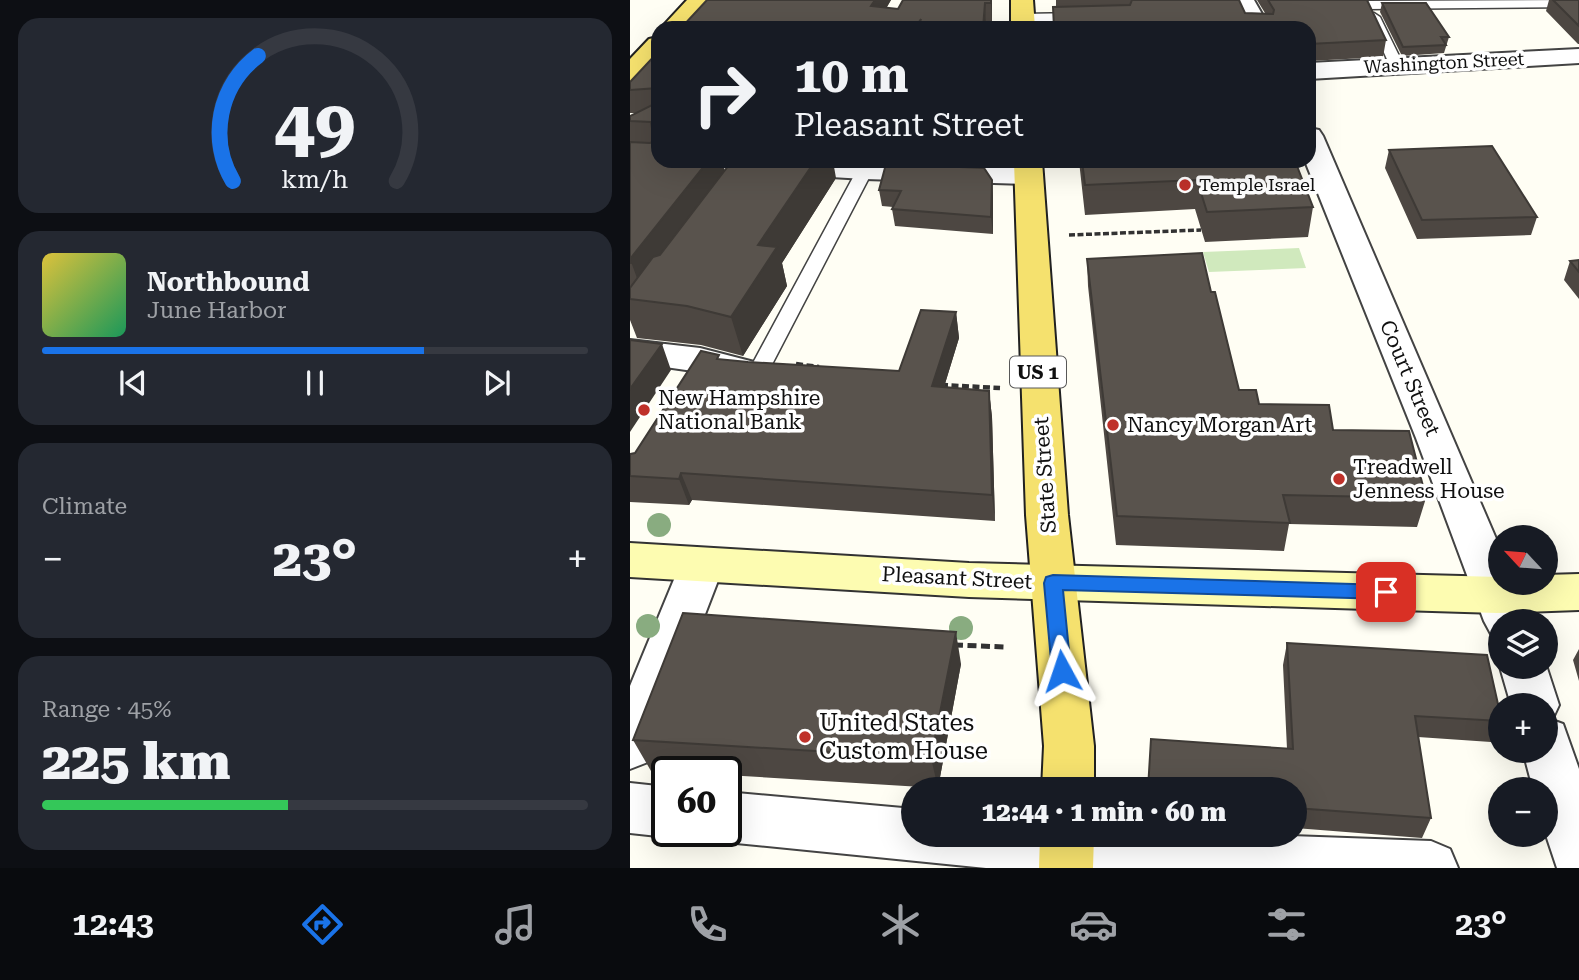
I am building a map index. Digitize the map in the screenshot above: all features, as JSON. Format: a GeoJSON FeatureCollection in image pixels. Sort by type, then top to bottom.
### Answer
{"type":"FeatureCollection","features":[{"type":"Feature","properties":{"kind":"main road"},"geometry":{"type":"LineString","coordinates":[[680,21],[700,0]]}},
{"type":"Feature","properties":{"kind":"main road"},"geometry":{"type":"LineString","coordinates":[[630,74],[651,52]]}},
{"type":"Feature","properties":{"kind":"main road","name":"State Street"},"geometry":{"type":"LineString","coordinates":[[1029,168],[1038,368],[1053,583],[1069,746],[1068,777]]}},
{"type":"Feature","properties":{"kind":"main road","name":"Pleasant Street"},"geometry":{"type":"LineString","coordinates":[[630,559],[1502,608],[1579,592]]}},
{"type":"Feature","properties":{"kind":"street"},"geometry":{"type":"LineString","coordinates":[[1243,0],[1254,21]]}},
{"type":"Feature","properties":{"kind":"street","name":"Washington Street"},"geometry":{"type":"LineString","coordinates":[[1316,71],[1579,56]]}},
{"type":"Feature","properties":{"kind":"street","name":"Court Street"},"geometry":{"type":"LineString","coordinates":[[1316,153],[1502,608]]}},
{"type":"Feature","properties":{"kind":"street"},"geometry":{"type":"LineString","coordinates":[[728,193],[746,168]]}},
{"type":"Feature","properties":{"kind":"street"},"geometry":{"type":"LineString","coordinates":[[848,168],[1029,168]]}},
{"type":"Feature","properties":{"kind":"street"},"geometry":{"type":"LineString","coordinates":[[630,351],[761,367]]}},
{"type":"Feature","properties":{"kind":"street"},"geometry":{"type":"LineString","coordinates":[[679,392],[700,360]]}},
{"type":"Feature","properties":{"kind":"street"},"geometry":{"type":"LineString","coordinates":[[630,746],[702,565]]}},
{"type":"Feature","properties":{"kind":"street"},"geometry":{"type":"LineString","coordinates":[[1552,763],[1579,858]]}},
{"type":"Feature","properties":{"kind":"street"},"geometry":{"type":"LineString","coordinates":[[630,808],[651,810]]}},
{"type":"Feature","properties":{"kind":"street"},"geometry":{"type":"LineString","coordinates":[[742,819],[901,834]]}},
{"type":"Feature","properties":{"kind":"street"},"geometry":{"type":"LineString","coordinates":[[1028,847],[1126,856],[1431,868]]}},
{"type":"Feature","properties":{"kind":"lane"},"geometry":{"type":"LineString","coordinates":[[1397,66],[1367,2],[1579,3]]}},
{"type":"Feature","properties":{"kind":"lane"},"geometry":{"type":"LineString","coordinates":[[1022,15],[1089,17]]}},
{"type":"Feature","properties":{"kind":"lane"},"geometry":{"type":"LineString","coordinates":[[761,367],[865,170]]}},
{"type":"Feature","properties":{"kind":"path"},"geometry":{"type":"LineString","coordinates":[[1033,236],[1201,230]]}},
{"type":"Feature","properties":{"kind":"path"},"geometry":{"type":"LineString","coordinates":[[761,367],[824,368]]}},
{"type":"Feature","properties":{"kind":"path"},"geometry":{"type":"LineString","coordinates":[[933,385],[1000,388]]}},
{"type":"Feature","properties":{"kind":"path"},"geometry":{"type":"LineString","coordinates":[[941,644],[1006,648]]}},
{"type":"Feature","properties":{"kind":"green space"},"geometry":{"type":"Polygon","coordinates":[[[1299,248],[1306,268],[1209,272],[1203,252],[1299,248]]]}},
{"type":"Feature","properties":{"kind":"building"},"geometry":{"type":"Polygon","coordinates":[[[707,0],[875,0],[871,6],[898,9],[903,0],[991,0],[991,3],[985,3],[984,21],[688,21],[707,0]]]}},
{"type":"Feature","properties":{"kind":"building"},"geometry":{"type":"Polygon","coordinates":[[[1132,0],[1239,0],[1245,13],[1273,14],[1274,10],[1268,0],[1367,0],[1386,40],[1316,44],[1316,21],[1054,21],[1053,7],[1130,5],[1132,0]]]}},
{"type":"Feature","properties":{"kind":"building"},"geometry":{"type":"Polygon","coordinates":[[[1553,0],[1579,0],[1579,26],[1553,0]]]}},
{"type":"Feature","properties":{"kind":"building"},"geometry":{"type":"Polygon","coordinates":[[[1382,3],[1426,3],[1449,37],[1441,37],[1446,45],[1403,47],[1382,3]]]}},
{"type":"Feature","properties":{"kind":"building"},"geometry":{"type":"Polygon","coordinates":[[[651,60],[651,88],[630,90],[630,82],[651,60]]]}},
{"type":"Feature","properties":{"kind":"building"},"geometry":{"type":"Polygon","coordinates":[[[651,106],[651,122],[630,121],[630,116],[651,106]]]}},
{"type":"Feature","properties":{"kind":"building"},"geometry":{"type":"Polygon","coordinates":[[[630,142],[651,143],[651,168],[702,168],[630,259],[630,142]]]}},
{"type":"Feature","properties":{"kind":"building"},"geometry":{"type":"Polygon","coordinates":[[[1492,146],[1537,217],[1422,220],[1389,150],[1492,146]]]}},
{"type":"Feature","properties":{"kind":"building"},"geometry":{"type":"Polygon","coordinates":[[[727,168],[810,168],[758,245],[777,247],[731,317],[687,306],[630,299],[630,288],[653,257],[660,255],[727,168]]]}},
{"type":"Feature","properties":{"kind":"building"},"geometry":{"type":"Polygon","coordinates":[[[885,168],[984,168],[992,180],[991,217],[892,209],[901,191],[879,190],[885,168]]]}},
{"type":"Feature","properties":{"kind":"building"},"geometry":{"type":"Polygon","coordinates":[[[1083,168],[1298,168],[1313,207],[1207,212],[1197,180],[1085,185],[1083,168]]]}},
{"type":"Feature","properties":{"kind":"building"},"geometry":{"type":"Polygon","coordinates":[[[1202,253],[1211,292],[1215,292],[1239,390],[1256,390],[1259,404],[1329,405],[1333,430],[1409,431],[1426,498],[1283,495],[1290,523],[1117,516],[1087,259],[1202,253]]]}},
{"type":"Feature","properties":{"kind":"building"},"geometry":{"type":"Polygon","coordinates":[[[1579,260],[1579,272],[1570,261],[1579,260]]]}},
{"type":"Feature","properties":{"kind":"building"},"geometry":{"type":"Polygon","coordinates":[[[921,310],[956,312],[932,386],[989,391],[992,495],[681,473],[679,479],[630,476],[630,454],[635,453],[701,351],[719,355],[717,359],[899,371],[921,310]]]}},
{"type":"Feature","properties":{"kind":"building"},"geometry":{"type":"Polygon","coordinates":[[[630,340],[662,344],[630,389],[630,340]]]}},
{"type":"Feature","properties":{"kind":"building","name":"United States Custom House"},"geometry":{"type":"Polygon","coordinates":[[[683,613],[956,632],[931,758],[633,740],[683,613]]]}},
{"type":"Feature","properties":{"kind":"building"},"geometry":{"type":"Polygon","coordinates":[[[1287,643],[1487,655],[1488,679],[1492,679],[1496,693],[1488,693],[1488,720],[1415,716],[1431,818],[1307,809],[1307,777],[1149,777],[1151,739],[1293,749],[1287,643]]]}},
{"type":"Feature","properties":{"kind":"place","name":"Temple Israel"},"geometry":{"type":"Point","coordinates":[1185,185]}},
{"type":"Feature","properties":{"kind":"place","name":"New Hampshire National Bank"},"geometry":{"type":"Point","coordinates":[644,410]}},
{"type":"Feature","properties":{"kind":"place","name":"Nancy Morgan Art"},"geometry":{"type":"Point","coordinates":[1113,425]}},
{"type":"Feature","properties":{"kind":"place","name":"Treadwell Jenness House"},"geometry":{"type":"Point","coordinates":[1339,479]}},
{"type":"Feature","properties":{"kind":"place","name":"United States Custom House"},"geometry":{"type":"Point","coordinates":[805,737]}},
{"type":"Feature","properties":{"kind":"route"},"geometry":{"type":"LineString","coordinates":[[1062,671],[1053,583],[1386,592]]}}]}
